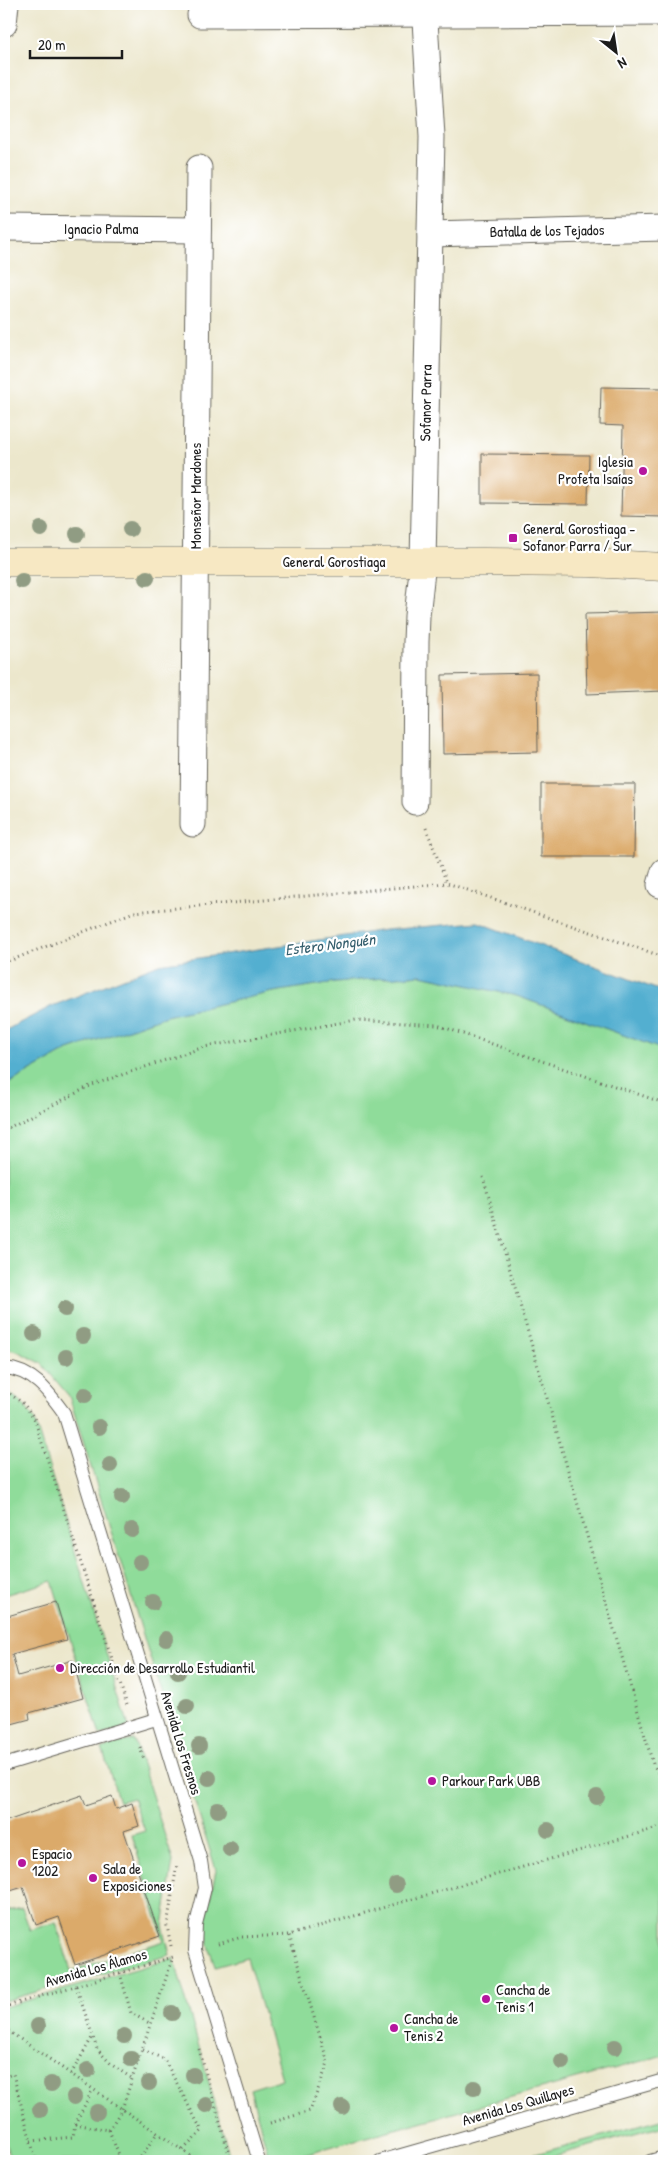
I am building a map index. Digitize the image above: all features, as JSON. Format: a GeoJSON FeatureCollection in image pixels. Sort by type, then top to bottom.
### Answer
{"type":"FeatureCollection","features":[{"type":"Feature","properties":{"kind":"street"},"geometry":{"type":"LineString","coordinates":[[4,24],[6,4]]}},
{"type":"Feature","properties":{"kind":"street"},"geometry":{"type":"LineString","coordinates":[[200,15],[424,9],[627,8],[664,12]]}},
{"type":"Feature","properties":{"kind":"street","name":"Sofanor Parra"},"geometry":{"type":"LineString","coordinates":[[415,802],[417,616],[423,562],[432,137],[424,9]]}},
{"type":"Feature","properties":{"kind":"street","name":"Monseñor Mardones"},"geometry":{"type":"LineString","coordinates":[[193,824],[199,168]]}},
{"type":"Feature","properties":{"kind":"street","name":"Ignacio Palma"},"geometry":{"type":"LineString","coordinates":[[4,228],[198,230]]}},
{"type":"Feature","properties":{"kind":"street","name":"Batalla de los Tejados"},"geometry":{"type":"LineString","coordinates":[[430,234],[664,228]]}},
{"type":"Feature","properties":{"kind":"street","name":"General Gorostiaga"},"geometry":{"type":"LineString","coordinates":[[4,562],[590,563],[664,567]]}},
{"type":"Feature","properties":{"kind":"lane","name":"Avenida Los Fresnos"},"geometry":{"type":"LineString","coordinates":[[4,1368],[17,1369],[44,1386],[64,1413],[156,1719],[201,1861],[205,1888],[196,1924],[195,1950],[259,2161]]}},
{"type":"Feature","properties":{"kind":"lane"},"geometry":{"type":"LineString","coordinates":[[4,1765],[156,1719]]}},
{"type":"Feature","properties":{"kind":"lane","name":"Avenida Los Quillayes"},"geometry":{"type":"LineString","coordinates":[[380,2161],[664,2080]]}},
{"type":"Feature","properties":{"kind":"lane"},"geometry":{"type":"LineString","coordinates":[[650,2161],[664,2157]]}},
{"type":"Feature","properties":{"kind":"path"},"geometry":{"type":"LineString","coordinates":[[415,802],[447,883]]}},
{"type":"Feature","properties":{"kind":"path"},"geometry":{"type":"LineString","coordinates":[[4,963],[134,912],[447,883],[664,957]]}},
{"type":"Feature","properties":{"kind":"path"},"geometry":{"type":"LineString","coordinates":[[4,1130],[92,1085],[204,1047],[356,1020],[437,1025],[664,1103]]}},
{"type":"Feature","properties":{"kind":"path"},"geometry":{"type":"LineString","coordinates":[[483,1177],[653,1764],[664,1782]]}},
{"type":"Feature","properties":{"kind":"path"},"geometry":{"type":"LineString","coordinates":[[4,1391],[24,1404],[34,1418],[145,1762]]}},
{"type":"Feature","properties":{"kind":"path","name":"Avenida Los Álamos"},"geometry":{"type":"LineString","coordinates":[[4,2007],[242,1936],[290,1935],[664,1826]]}},
{"type":"Feature","properties":{"kind":"path"},"geometry":{"type":"LineString","coordinates":[[176,1966],[167,1926],[177,1862]]}},
{"type":"Feature","properties":{"kind":"path"},"geometry":{"type":"LineString","coordinates":[[250,2128],[310,2111],[328,2063],[290,1935]]}},
{"type":"Feature","properties":{"kind":"path"},"geometry":{"type":"LineString","coordinates":[[109,2130],[122,2109],[173,1957]]}},
{"type":"Feature","properties":{"kind":"path"},"geometry":{"type":"LineString","coordinates":[[120,1973],[131,2013],[152,2024]]}},
{"type":"Feature","properties":{"kind":"path"},"geometry":{"type":"LineString","coordinates":[[76,1986],[98,2049],[112,2065],[133,2079]]}},
{"type":"Feature","properties":{"kind":"path"},"geometry":{"type":"LineString","coordinates":[[4,2028],[198,2161]]}},
{"type":"Feature","properties":{"kind":"path"},"geometry":{"type":"LineString","coordinates":[[71,2074],[93,2036]]}},
{"type":"Feature","properties":{"kind":"path"},"geometry":{"type":"LineString","coordinates":[[196,2039],[230,2161]]}},
{"type":"Feature","properties":{"kind":"path"},"geometry":{"type":"LineString","coordinates":[[142,2050],[164,2059],[202,2131],[183,2150]]}},
{"type":"Feature","properties":{"kind":"path"},"geometry":{"type":"LineString","coordinates":[[4,2077],[12,2074],[36,2161]]}},
{"type":"Feature","properties":{"kind":"path"},"geometry":{"type":"LineString","coordinates":[[31,2141],[73,2136],[75,2124],[93,2089]]}},
{"type":"Feature","properties":{"kind":"path"},"geometry":{"type":"LineString","coordinates":[[75,2124],[109,2130]]}},
{"type":"Feature","properties":{"kind":"path"},"geometry":{"type":"LineString","coordinates":[[109,2130],[121,2161]]}},
{"type":"Feature","properties":{"kind":"path"},"geometry":{"type":"LineString","coordinates":[[138,2161],[157,2133]]}},
{"type":"Feature","properties":{"kind":"path"},"geometry":{"type":"LineString","coordinates":[[4,2139],[11,2161]]}},
{"type":"Feature","properties":{"kind":"green space"},"geometry":{"type":"Polygon","coordinates":[[[421,975],[517,996],[664,1050],[664,2055],[279,2161],[270,2161],[250,2089],[282,2079],[247,1958],[215,1967],[204,1928],[216,1870],[69,1396],[41,1363],[17,1351],[4,1348],[4,1086],[68,1050],[166,1016],[273,992],[335,982],[421,975]]]}},
{"type":"Feature","properties":{"kind":"green space"},"geometry":{"type":"Polygon","coordinates":[[[4,1391],[21,1402],[34,1418],[129,1727],[100,1735],[52,1581],[4,1595],[4,1391]]]}},
{"type":"Feature","properties":{"kind":"green space"},"geometry":{"type":"Polygon","coordinates":[[[134,1739],[173,1861],[163,1926],[170,1955],[4,2001],[4,1912],[22,1908],[30,1930],[56,1922],[71,1971],[164,1941],[132,1835],[145,1831],[133,1798],[119,1802],[102,1748],[134,1739]]]}},
{"type":"Feature","properties":{"kind":"green space"},"geometry":{"type":"Polygon","coordinates":[[[174,1958],[231,2161],[11,2161],[4,2139],[4,2007],[174,1958]]]}},
{"type":"Feature","properties":{"kind":"green space"},"geometry":{"type":"Polygon","coordinates":[[[664,2119],[664,2126],[535,2161],[510,2161],[664,2119]]]}},
{"type":"Feature","properties":{"kind":"water","name":"Estero Nonguén"},"geometry":{"type":"Polygon","coordinates":[[[478,922],[664,992],[664,1050],[517,996],[421,975],[335,982],[273,992],[166,1016],[68,1050],[4,1086],[4,1031],[52,1006],[159,964],[385,930],[478,922]]]}},
{"type":"Feature","properties":{"kind":"building","name":"Iglesia Profeta Isaías"},"geometry":{"type":"Polygon","coordinates":[[[601,387],[664,388],[664,517],[621,516],[623,426],[600,425],[601,387]]]}},
{"type":"Feature","properties":{"kind":"building"},"geometry":{"type":"Polygon","coordinates":[[[482,454],[589,455],[588,504],[482,503],[482,454]]]}},
{"type":"Feature","properties":{"kind":"building"},"geometry":{"type":"Polygon","coordinates":[[[664,612],[664,691],[587,694],[585,614],[664,612]]]}},
{"type":"Feature","properties":{"kind":"building"},"geometry":{"type":"Polygon","coordinates":[[[537,673],[538,752],[443,754],[442,675],[537,673]]]}},
{"type":"Feature","properties":{"kind":"building"},"geometry":{"type":"Polygon","coordinates":[[[541,784],[635,784],[634,857],[541,857],[541,784]]]}},
{"type":"Feature","properties":{"kind":"building","name":"Dirección de Desarrollo Estudiantil"},"geometry":{"type":"Polygon","coordinates":[[[56,1602],[67,1639],[12,1654],[18,1676],[73,1660],[83,1698],[29,1713],[30,1719],[4,1726],[4,1617],[56,1602]]]}},
{"type":"Feature","properties":{"kind":"building","name":"Sala de Exposiciones"},"geometry":{"type":"Polygon","coordinates":[[[82,1795],[86,1805],[112,1796],[116,1809],[132,1803],[139,1826],[124,1831],[160,1936],[75,1965],[59,1917],[36,1925],[23,1887],[4,1893],[4,1822],[82,1795]]]}},
{"type":"Feature","properties":{"kind":"place","name":"Iglesia Profeta Isaías"},"geometry":{"type":"Point","coordinates":[643,471]}},
{"type":"Feature","properties":{"kind":"place","name":"General Gorostiaga - Sofanor Parra / Sur"},"geometry":{"type":"Point","coordinates":[513,538]}},
{"type":"Feature","properties":{"kind":"place","name":"Dirección de Desarrollo Estudiantil"},"geometry":{"type":"Point","coordinates":[60,1668]}},
{"type":"Feature","properties":{"kind":"place","name":"Parkour Park UBB"},"geometry":{"type":"Point","coordinates":[432,1781]}},
{"type":"Feature","properties":{"kind":"place","name":"Espacio 1202"},"geometry":{"type":"Point","coordinates":[22,1863]}},
{"type":"Feature","properties":{"kind":"place","name":"Sala de Exposiciones"},"geometry":{"type":"Point","coordinates":[93,1878]}},
{"type":"Feature","properties":{"kind":"place","name":"Cancha de Tenis 1"},"geometry":{"type":"Point","coordinates":[486,1999]}},
{"type":"Feature","properties":{"kind":"place","name":"Cancha de Tenis 2"},"geometry":{"type":"Point","coordinates":[394,2028]}}]}
